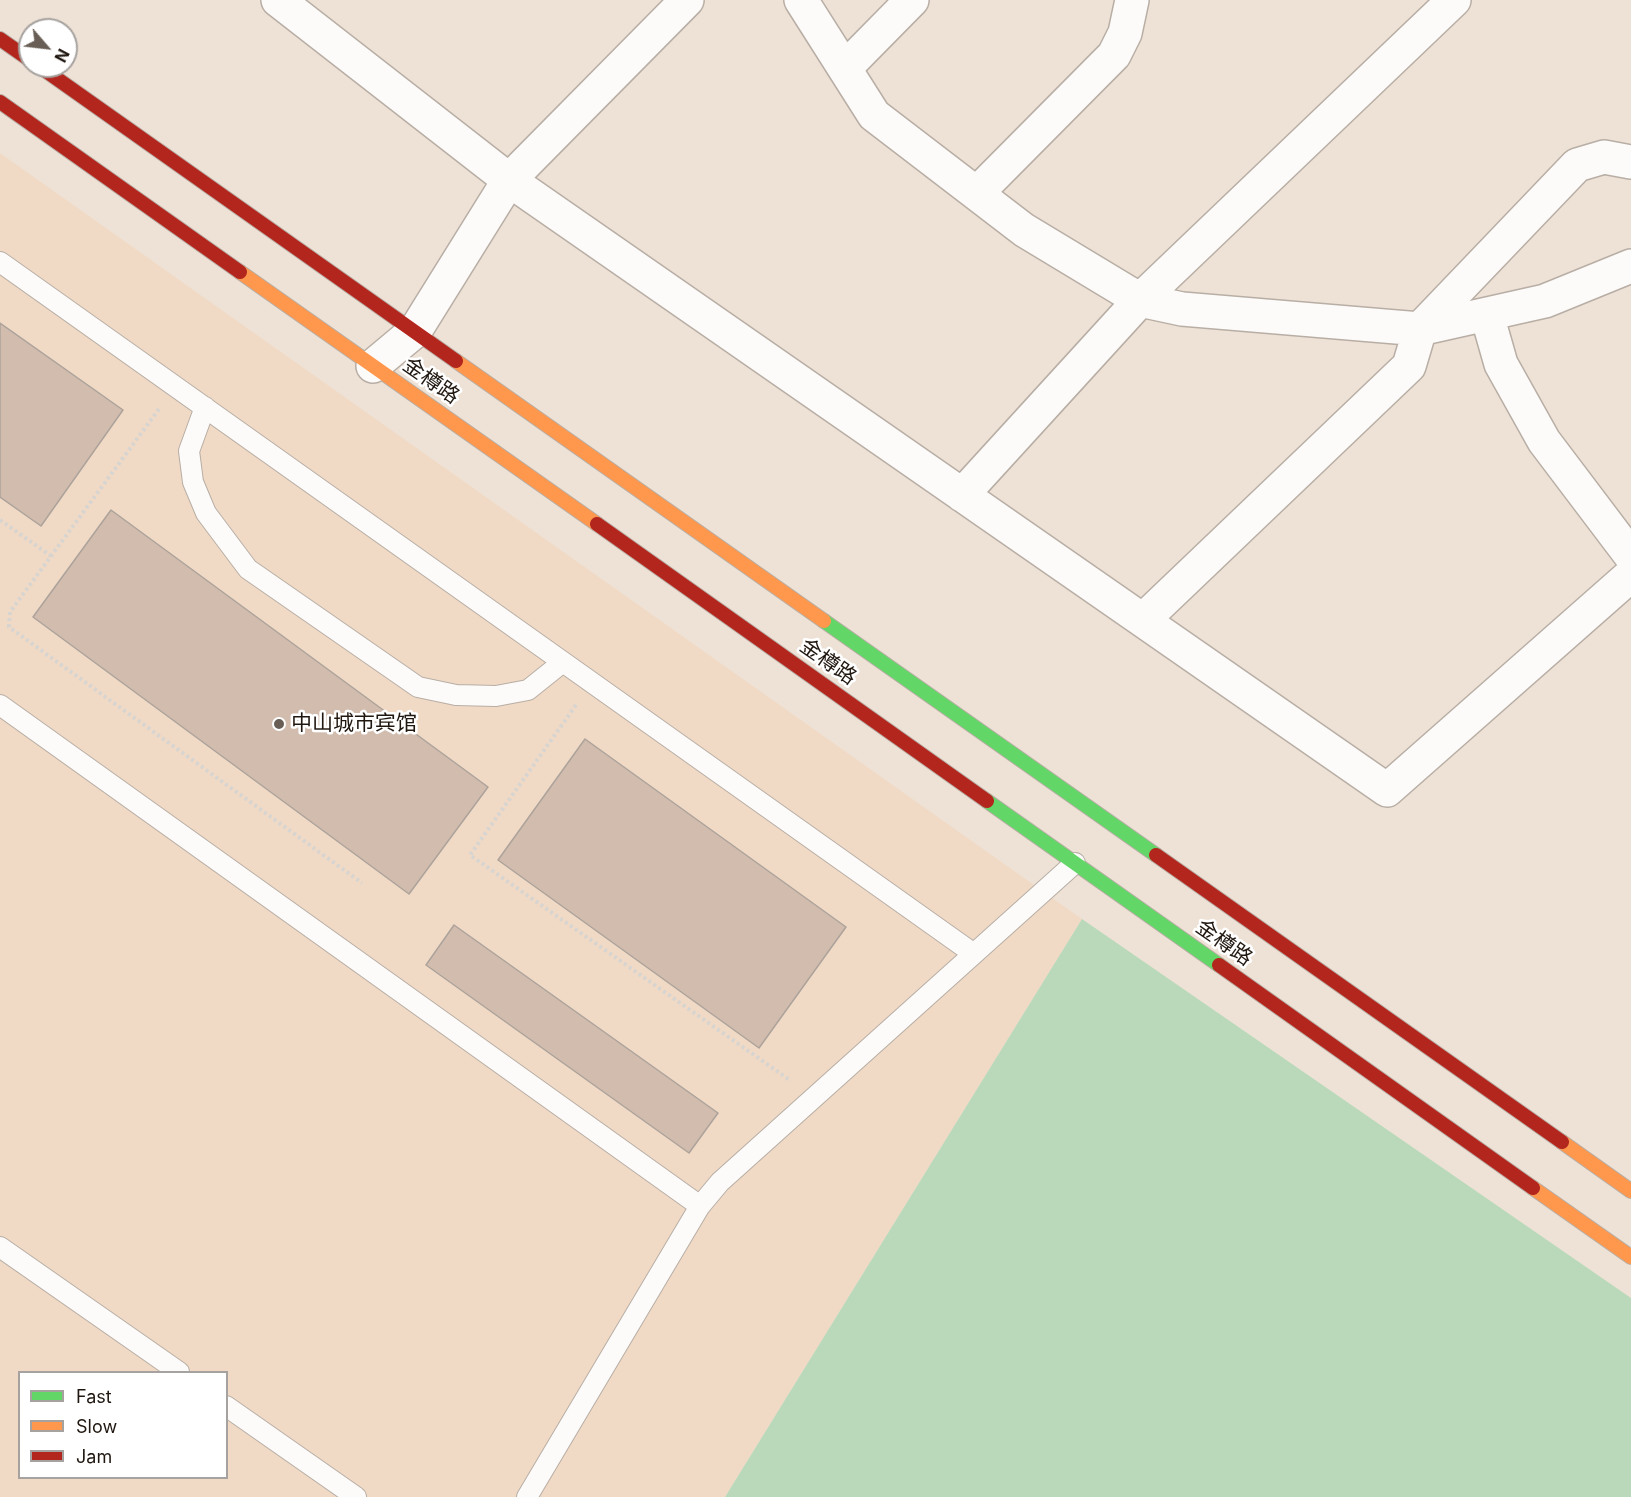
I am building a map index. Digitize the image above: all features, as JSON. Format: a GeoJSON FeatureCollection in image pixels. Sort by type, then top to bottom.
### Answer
{"type":"FeatureCollection","features":[{"type":"Feature","properties":{"kind":"main road"},"geometry":{"type":"LineString","coordinates":[[0,39],[18,52]]}},
{"type":"Feature","properties":{"kind":"main road","name":"金樽路"},"geometry":{"type":"LineString","coordinates":[[56,78],[1631,1191]]}},
{"type":"Feature","properties":{"kind":"main road","name":"金樽路"},"geometry":{"type":"LineString","coordinates":[[0,102],[1631,1257]]}},
{"type":"Feature","properties":{"kind":"street"},"geometry":{"type":"LineString","coordinates":[[278,0],[509,180],[1387,790],[1631,575]]}},
{"type":"Feature","properties":{"kind":"street"},"geometry":{"type":"LineString","coordinates":[[373,366],[414,332],[509,180],[687,0]]}},
{"type":"Feature","properties":{"kind":"street"},"geometry":{"type":"LineString","coordinates":[[801,0],[874,115],[1024,230],[1140,300],[1182,309],[1420,329],[1545,301],[1631,266]]}},
{"type":"Feature","properties":{"kind":"street"},"geometry":{"type":"LineString","coordinates":[[844,68],[912,0]]}},
{"type":"Feature","properties":{"kind":"street"},"geometry":{"type":"LineString","coordinates":[[977,193],[1114,55],[1125,33],[1132,0]]}},
{"type":"Feature","properties":{"kind":"street"},"geometry":{"type":"LineString","coordinates":[[962,495],[1140,300],[1454,0]]}},
{"type":"Feature","properties":{"kind":"street"},"geometry":{"type":"LineString","coordinates":[[1143,620],[1409,366],[1420,329],[1577,165],[1604,157],[1631,162]]}},
{"type":"Feature","properties":{"kind":"street"},"geometry":{"type":"LineString","coordinates":[[1487,315],[1501,364],[1544,441],[1631,556]]}},
{"type":"Feature","properties":{"kind":"lane"},"geometry":{"type":"LineString","coordinates":[[0,262],[974,954]]}},
{"type":"Feature","properties":{"kind":"lane"},"geometry":{"type":"LineString","coordinates":[[205,407],[189,451],[193,482],[206,513],[248,569],[418,687],[456,695],[496,696],[528,690],[563,662]]}},
{"type":"Feature","properties":{"kind":"lane"},"geometry":{"type":"LineString","coordinates":[[0,705],[700,1206]]}},
{"type":"Feature","properties":{"kind":"lane"},"geometry":{"type":"LineString","coordinates":[[527,1497],[700,1206],[720,1182],[1075,863]]}},
{"type":"Feature","properties":{"kind":"lane"},"geometry":{"type":"LineString","coordinates":[[0,1247],[178,1371]]}},
{"type":"Feature","properties":{"kind":"lane"},"geometry":{"type":"LineString","coordinates":[[228,1407],[356,1497]]}},
{"type":"Feature","properties":{"kind":"path"},"geometry":{"type":"LineString","coordinates":[[176,386],[10,612],[9,627],[362,883]]}},
{"type":"Feature","properties":{"kind":"path"},"geometry":{"type":"LineString","coordinates":[[0,520],[51,556]]}},
{"type":"Feature","properties":{"kind":"path"},"geometry":{"type":"LineString","coordinates":[[578,702],[470,855],[814,1097]]}},
{"type":"Feature","properties":{"kind":"shaded area"},"geometry":{"type":"Polygon","coordinates":[[[0,153],[1082,919],[725,1497],[0,1497],[0,153]]]}},
{"type":"Feature","properties":{"kind":"green space"},"geometry":{"type":"Polygon","coordinates":[[[1082,919],[1631,1298],[1631,1497],[725,1497],[1082,919]]]}},
{"type":"Feature","properties":{"kind":"building"},"geometry":{"type":"Polygon","coordinates":[[[0,323],[123,410],[41,526],[0,497],[0,323]]]}},
{"type":"Feature","properties":{"kind":"building"},"geometry":{"type":"Polygon","coordinates":[[[111,510],[488,787],[409,894],[33,617],[111,510]]]}},
{"type":"Feature","properties":{"kind":"building"},"geometry":{"type":"Polygon","coordinates":[[[585,739],[846,927],[759,1048],[498,860],[585,739]]]}},
{"type":"Feature","properties":{"kind":"building"},"geometry":{"type":"Polygon","coordinates":[[[454,925],[718,1113],[689,1153],[426,965],[454,925]]]}},
{"type":"Feature","properties":{"kind":"traffic: fast"},"geometry":{"type":"LineString","coordinates":[[824,621],[1156,855]]}},
{"type":"Feature","properties":{"kind":"traffic: fast"},"geometry":{"type":"LineString","coordinates":[[987,801],[1219,965]]}},
{"type":"Feature","properties":{"kind":"traffic: slow"},"geometry":{"type":"LineString","coordinates":[[240,272],[597,524]]}},
{"type":"Feature","properties":{"kind":"traffic: slow"},"geometry":{"type":"LineString","coordinates":[[456,361],[824,621]]}},
{"type":"Feature","properties":{"kind":"traffic: slow"},"geometry":{"type":"LineString","coordinates":[[1562,1142],[1631,1191]]}},
{"type":"Feature","properties":{"kind":"traffic: slow"},"geometry":{"type":"LineString","coordinates":[[1533,1188],[1631,1257]]}},
{"type":"Feature","properties":{"kind":"traffic: jam"},"geometry":{"type":"LineString","coordinates":[[0,39],[18,52]]}},
{"type":"Feature","properties":{"kind":"traffic: jam"},"geometry":{"type":"LineString","coordinates":[[56,78],[456,361]]}},
{"type":"Feature","properties":{"kind":"traffic: jam"},"geometry":{"type":"LineString","coordinates":[[0,102],[240,272]]}},
{"type":"Feature","properties":{"kind":"traffic: jam"},"geometry":{"type":"LineString","coordinates":[[597,524],[987,801]]}},
{"type":"Feature","properties":{"kind":"traffic: jam"},"geometry":{"type":"LineString","coordinates":[[1156,855],[1562,1142]]}},
{"type":"Feature","properties":{"kind":"traffic: jam"},"geometry":{"type":"LineString","coordinates":[[1219,965],[1533,1188]]}},
{"type":"Feature","properties":{"kind":"place","name":"中山城市宾馆"},"geometry":{"type":"Point","coordinates":[279,724]}}]}
